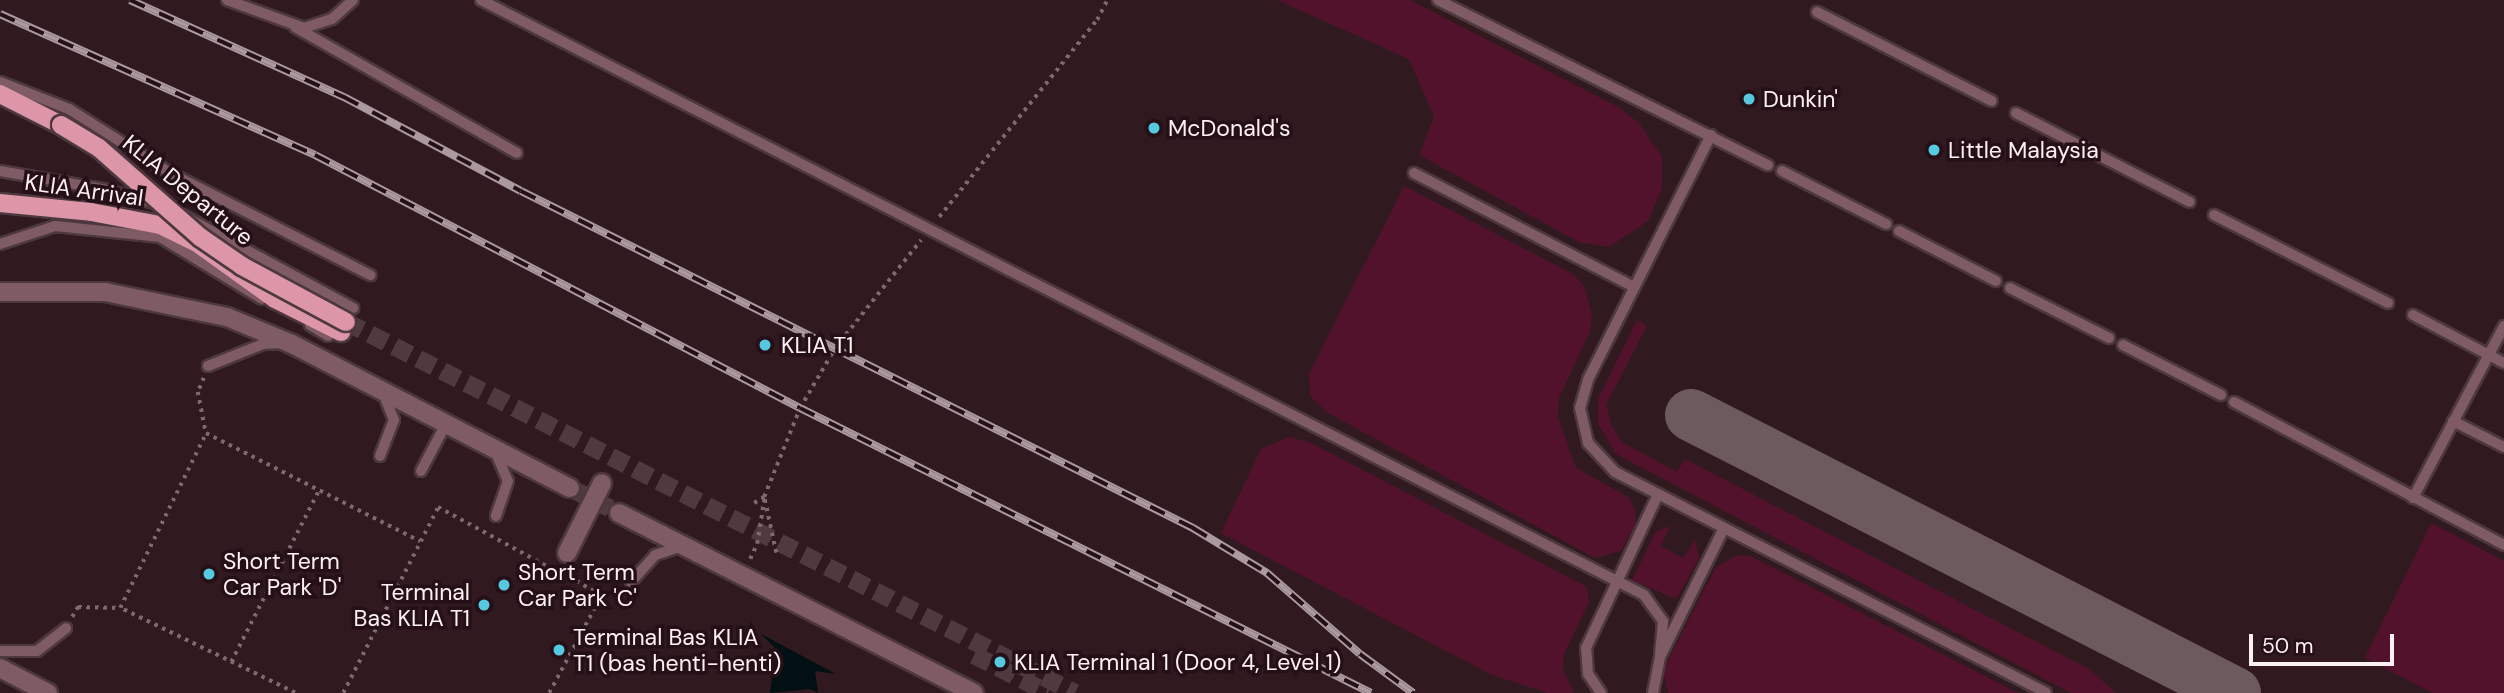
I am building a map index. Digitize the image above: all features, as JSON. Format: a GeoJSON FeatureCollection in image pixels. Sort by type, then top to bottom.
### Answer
{"type":"FeatureCollection","features":[{"type":"Feature","properties":{"kind":"main road","name":"KLIA Departure"},"geometry":{"type":"LineString","coordinates":[[0,94],[99,148],[200,237],[242,266],[342,324]]}},
{"type":"Feature","properties":{"kind":"main road","name":"KLIA Arrival"},"geometry":{"type":"LineString","coordinates":[[0,203],[91,212],[160,225],[197,243],[275,299],[342,324]]}},
{"type":"Feature","properties":{"kind":"street"},"geometry":{"type":"LineString","coordinates":[[0,292],[59,289],[145,297],[228,317],[292,344],[570,488]]}},
{"type":"Feature","properties":{"kind":"street"},"geometry":{"type":"LineString","coordinates":[[567,554],[602,482]]}},
{"type":"Feature","properties":{"kind":"street"},"geometry":{"type":"LineString","coordinates":[[619,513],[974,693]]}},
{"type":"Feature","properties":{"kind":"street"},"geometry":{"type":"LineString","coordinates":[[4,671],[48,693]]}},
{"type":"Feature","properties":{"kind":"lane"},"geometry":{"type":"LineString","coordinates":[[227,0],[295,27],[466,120],[517,153]]}},
{"type":"Feature","properties":{"kind":"lane"},"geometry":{"type":"LineString","coordinates":[[295,27],[324,24],[353,0]]}},
{"type":"Feature","properties":{"kind":"lane"},"geometry":{"type":"LineString","coordinates":[[481,0],[1644,595],[1658,611],[1664,632],[1653,693]]}},
{"type":"Feature","properties":{"kind":"lane"},"geometry":{"type":"LineString","coordinates":[[1438,0],[1769,165]]}},
{"type":"Feature","properties":{"kind":"lane"},"geometry":{"type":"LineString","coordinates":[[1817,12],[1992,101]]}},
{"type":"Feature","properties":{"kind":"lane"},"geometry":{"type":"LineString","coordinates":[[0,82],[69,109],[170,173],[370,275]]}},
{"type":"Feature","properties":{"kind":"lane"},"geometry":{"type":"LineString","coordinates":[[2016,113],[2190,202]]}},
{"type":"Feature","properties":{"kind":"lane"},"geometry":{"type":"LineString","coordinates":[[1711,135],[1588,380],[1580,408],[1581,423],[1588,443],[1605,464],[1658,494],[2046,693]]}},
{"type":"Feature","properties":{"kind":"lane"},"geometry":{"type":"LineString","coordinates":[[0,171],[103,189],[162,205],[342,324]]}},
{"type":"Feature","properties":{"kind":"lane"},"geometry":{"type":"LineString","coordinates":[[1782,171],[1886,224]]}},
{"type":"Feature","properties":{"kind":"lane"},"geometry":{"type":"LineString","coordinates":[[1414,173],[1634,287]]}},
{"type":"Feature","properties":{"kind":"lane"},"geometry":{"type":"LineString","coordinates":[[2214,215],[2389,303]]}},
{"type":"Feature","properties":{"kind":"lane"},"geometry":{"type":"LineString","coordinates":[[0,244],[55,226],[160,237],[342,324]]}},
{"type":"Feature","properties":{"kind":"lane"},"geometry":{"type":"LineString","coordinates":[[1899,231],[1996,281]]}},
{"type":"Feature","properties":{"kind":"lane"},"geometry":{"type":"LineString","coordinates":[[2010,288],[2109,338]]}},
{"type":"Feature","properties":{"kind":"lane"},"geometry":{"type":"LineString","coordinates":[[2413,315],[2504,363]]}},
{"type":"Feature","properties":{"kind":"lane"},"geometry":{"type":"LineString","coordinates":[[2413,498],[2504,326]]}},
{"type":"Feature","properties":{"kind":"lane"},"geometry":{"type":"LineString","coordinates":[[208,366],[263,344],[292,344]]}},
{"type":"Feature","properties":{"kind":"lane"},"geometry":{"type":"LineString","coordinates":[[2123,345],[2221,395]]}},
{"type":"Feature","properties":{"kind":"lane"},"geometry":{"type":"LineString","coordinates":[[379,389],[394,420],[380,456]]}},
{"type":"Feature","properties":{"kind":"lane"},"geometry":{"type":"LineString","coordinates":[[2234,402],[2504,545]]}},
{"type":"Feature","properties":{"kind":"lane"},"geometry":{"type":"LineString","coordinates":[[2453,421],[2504,447]]}},
{"type":"Feature","properties":{"kind":"lane"},"geometry":{"type":"LineString","coordinates":[[421,471],[446,424]]}},
{"type":"Feature","properties":{"kind":"lane"},"geometry":{"type":"LineString","coordinates":[[492,448],[508,481],[496,516]]}},
{"type":"Feature","properties":{"kind":"lane"},"geometry":{"type":"LineString","coordinates":[[1601,693],[1588,674],[1586,648],[1658,494]]}},
{"type":"Feature","properties":{"kind":"lane"},"geometry":{"type":"LineString","coordinates":[[1660,657],[1724,528]]}},
{"type":"Feature","properties":{"kind":"lane"},"geometry":{"type":"LineString","coordinates":[[631,582],[655,555],[683,546]]}},
{"type":"Feature","properties":{"kind":"lane"},"geometry":{"type":"LineString","coordinates":[[0,651],[37,651],[66,628]]}},
{"type":"Feature","properties":{"kind":"path"},"geometry":{"type":"LineString","coordinates":[[753,552],[764,498],[800,408],[835,348],[1097,20],[1107,0]]}},
{"type":"Feature","properties":{"kind":"path"},"geometry":{"type":"LineString","coordinates":[[120,608],[206,433],[198,392],[208,366]]}},
{"type":"Feature","properties":{"kind":"path"},"geometry":{"type":"LineString","coordinates":[[206,433],[421,541]]}},
{"type":"Feature","properties":{"kind":"path"},"geometry":{"type":"LineString","coordinates":[[231,662],[319,490]]}},
{"type":"Feature","properties":{"kind":"path"},"geometry":{"type":"LineString","coordinates":[[754,503],[764,498]]}},
{"type":"Feature","properties":{"kind":"path"},"geometry":{"type":"LineString","coordinates":[[764,498],[776,554]]}},
{"type":"Feature","properties":{"kind":"path"},"geometry":{"type":"LineString","coordinates":[[343,693],[438,508],[601,596],[549,693]]}},
{"type":"Feature","properties":{"kind":"path"},"geometry":{"type":"LineString","coordinates":[[556,571],[567,554]]}},
{"type":"Feature","properties":{"kind":"path"},"geometry":{"type":"LineString","coordinates":[[66,628],[78,607],[120,608],[295,693]]}},
{"type":"Feature","properties":{"kind":"shaded area"},"geometry":{"type":"Polygon","coordinates":[[[1277,0],[1410,0],[1618,107],[1639,123],[1662,157],[1662,188],[1648,221],[1609,247],[1579,242],[1419,155],[1434,117],[1409,59],[1277,0]]]}},
{"type":"Feature","properties":{"kind":"shaded area"},"geometry":{"type":"Polygon","coordinates":[[[1404,186],[1573,274],[1584,286],[1592,314],[1590,332],[1559,398],[1558,417],[1576,468],[1628,497],[1635,510],[1636,524],[1621,551],[1595,558],[1328,413],[1310,396],[1309,374],[1404,186]]]}},
{"type":"Feature","properties":{"kind":"shaded area"},"geometry":{"type":"Polygon","coordinates":[[[1637,320],[1647,326],[1606,405],[1612,426],[1622,442],[1677,472],[1685,459],[2089,669],[2116,693],[2071,693],[1616,454],[1598,424],[1598,399],[1637,320]]]}},
{"type":"Feature","properties":{"kind":"shaded area"},"geometry":{"type":"Polygon","coordinates":[[[1289,437],[1309,442],[1587,587],[1589,602],[1564,654],[1563,670],[1574,693],[1547,693],[1490,674],[1221,533],[1261,449],[1289,437]]]}},
{"type":"Feature","properties":{"kind":"shaded area"},"geometry":{"type":"Polygon","coordinates":[[[2431,523],[2504,561],[2504,693],[2433,693],[2365,658],[2431,523]]]}},
{"type":"Feature","properties":{"kind":"shaded area"},"geometry":{"type":"Polygon","coordinates":[[[1670,526],[1661,546],[1683,558],[1695,540],[1699,559],[1676,599],[1632,580],[1656,531],[1670,526]]]}},
{"type":"Feature","properties":{"kind":"shaded area"},"geometry":{"type":"Polygon","coordinates":[[[1738,555],[1750,556],[2018,693],[1668,693],[1663,670],[1716,567],[1738,555]]]}},
{"type":"Feature","properties":{"kind":"shaded area"},"geometry":{"type":"Polygon","coordinates":[[[761,634],[836,674],[815,671],[818,693],[810,689],[770,693],[773,671],[767,667],[777,661],[778,651],[761,634]]]}},
{"type":"Feature","properties":{"kind":"taxiway"},"geometry":{"type":"LineString","coordinates":[[1691,415],[2235,693]]}},
{"type":"Feature","properties":{"kind":"tunnel"},"geometry":{"type":"LineString","coordinates":[[346,322],[1075,693]]}},
{"type":"Feature","properties":{"kind":"tunnel"},"geometry":{"type":"LineString","coordinates":[[570,488],[619,513]]}},
{"type":"Feature","properties":{"kind":"tunnel"},"geometry":{"type":"LineString","coordinates":[[974,655],[1048,693]]}},
{"type":"Feature","properties":{"kind":"railway"},"geometry":{"type":"LineString","coordinates":[[130,0],[344,97],[521,191],[1193,528],[1267,573],[1360,654],[1413,693]]}},
{"type":"Feature","properties":{"kind":"railway"},"geometry":{"type":"LineString","coordinates":[[0,14],[315,155],[800,408],[1371,693]]}},
{"type":"Feature","properties":{"kind":"place","name":"Dunkin'"},"geometry":{"type":"Point","coordinates":[1749,99]}},
{"type":"Feature","properties":{"kind":"place","name":"McDonald's"},"geometry":{"type":"Point","coordinates":[1154,128]}},
{"type":"Feature","properties":{"kind":"place","name":"Little Malaysia"},"geometry":{"type":"Point","coordinates":[1934,150]}},
{"type":"Feature","properties":{"kind":"place","name":"KLIA T1"},"geometry":{"type":"Point","coordinates":[765,345]}},
{"type":"Feature","properties":{"kind":"place","name":"Short Term Car Park 'D'"},"geometry":{"type":"Point","coordinates":[209,574]}},
{"type":"Feature","properties":{"kind":"place","name":"Short Term Car Park 'C'"},"geometry":{"type":"Point","coordinates":[504,585]}},
{"type":"Feature","properties":{"kind":"place","name":"Terminal Bas KLIA T1"},"geometry":{"type":"Point","coordinates":[484,605]}},
{"type":"Feature","properties":{"kind":"place","name":"Terminal Bas KLIA T1 (bas henti-henti)"},"geometry":{"type":"Point","coordinates":[559,650]}},
{"type":"Feature","properties":{"kind":"place","name":"KLIA Terminal 1 (Door 4, Level 1)"},"geometry":{"type":"Point","coordinates":[1000,662]}}]}
